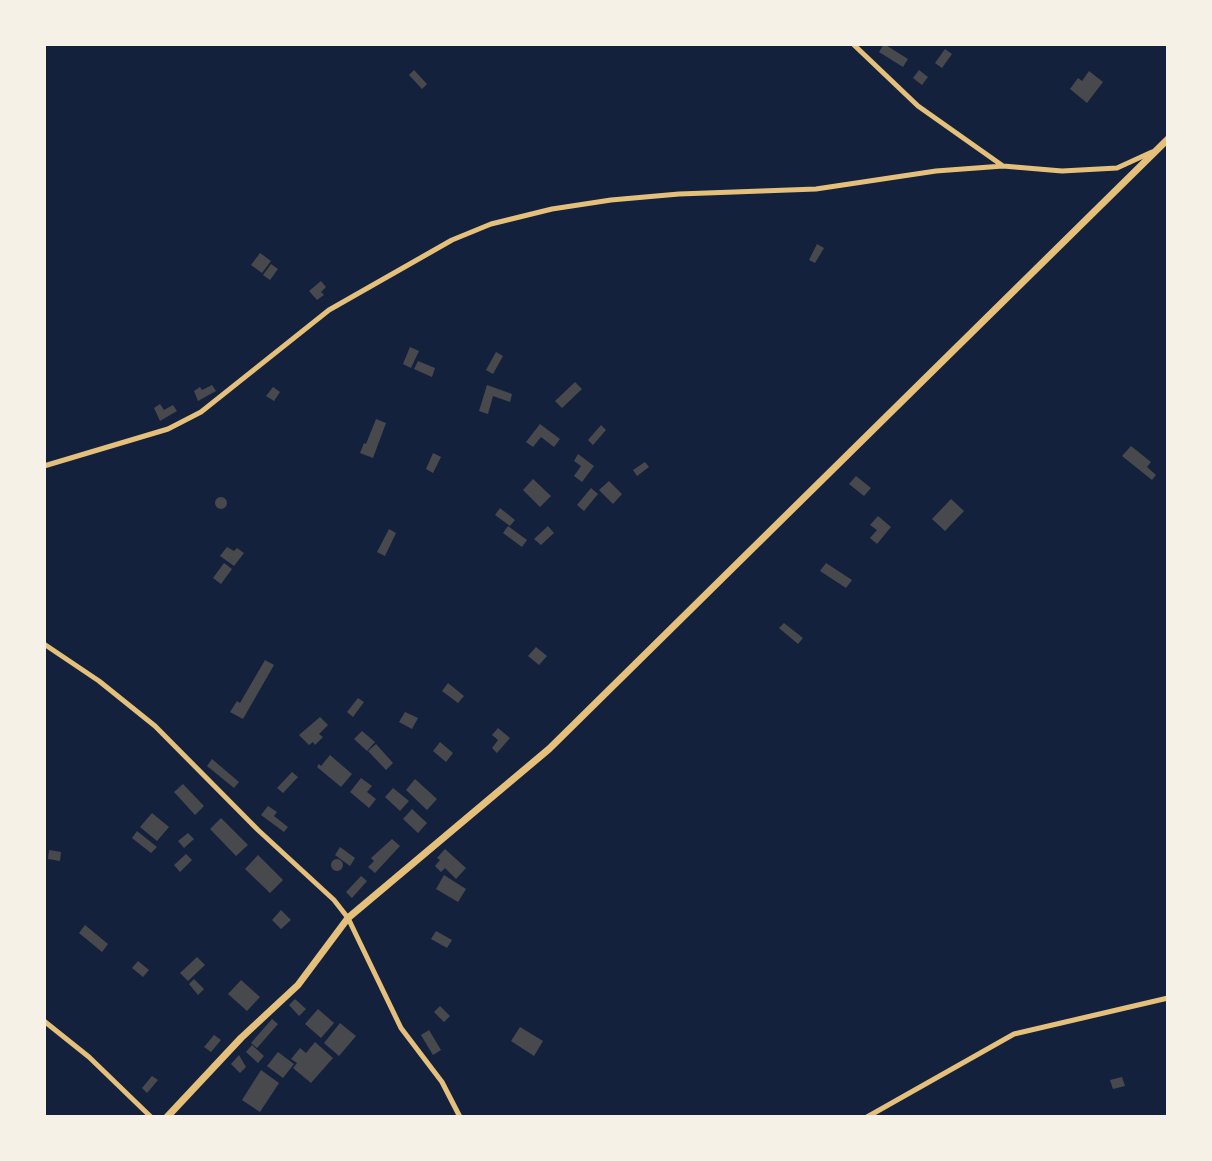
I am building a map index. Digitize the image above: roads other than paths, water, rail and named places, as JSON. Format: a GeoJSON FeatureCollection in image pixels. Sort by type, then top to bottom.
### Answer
{"type":"FeatureCollection","features":[{"type":"Feature","properties":{"kind":"street"},"geometry":{"type":"LineString","coordinates":[[853,44],[918,106],[1003,166]]}},
{"type":"Feature","properties":{"kind":"street"},"geometry":{"type":"LineString","coordinates":[[167,1117],[241,1038],[298,985],[348,918],[549,749],[1168,139]]}},
{"type":"Feature","properties":{"kind":"street"},"geometry":{"type":"LineString","coordinates":[[44,466],[168,429],[201,412],[329,310],[452,240],[491,224],[552,209],[611,200],[816,189],[936,171],[1003,166],[1062,171],[1117,168],[1157,150]]}},
{"type":"Feature","properties":{"kind":"street"},"geometry":{"type":"LineString","coordinates":[[44,644],[99,681],[155,726],[258,830],[334,900],[348,918],[401,1028],[442,1082],[460,1117]]}},
{"type":"Feature","properties":{"kind":"street"},"geometry":{"type":"LineString","coordinates":[[867,1117],[1014,1034],[1168,998]]}},
{"type":"Feature","properties":{"kind":"street"},"geometry":{"type":"LineString","coordinates":[[44,1021],[89,1057],[151,1117]]}}]}
